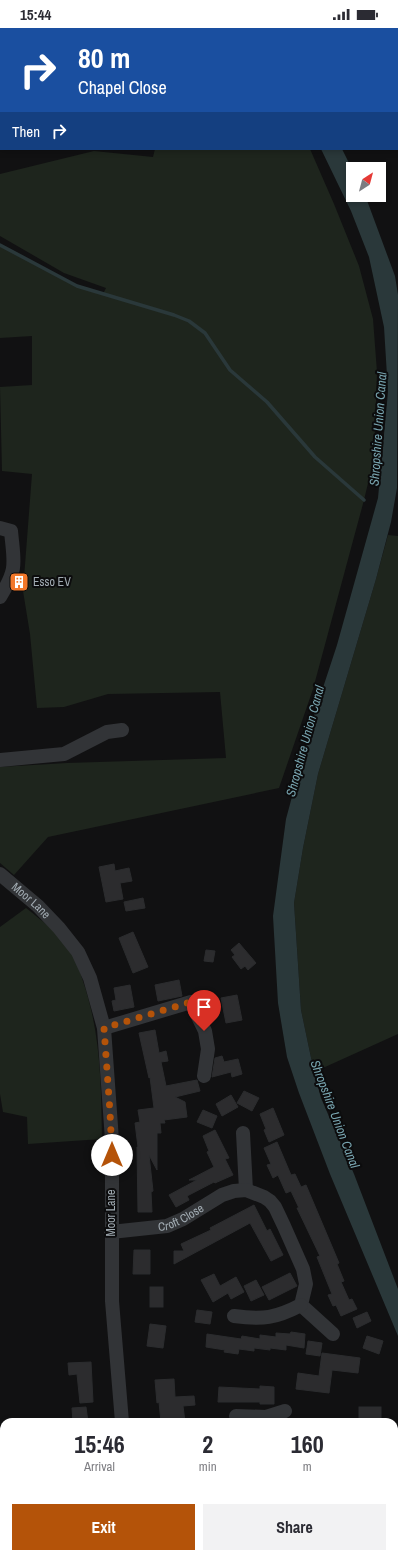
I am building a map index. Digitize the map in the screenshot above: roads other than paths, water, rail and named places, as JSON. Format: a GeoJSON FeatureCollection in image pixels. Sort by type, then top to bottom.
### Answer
{"type":"FeatureCollection","features":[{"type":"Feature","properties":{"kind":"street"},"geometry":{"type":"LineString","coordinates":[[0,528],[11,532],[15,567],[11,580],[0,597]]}},
{"type":"Feature","properties":{"kind":"street"},"geometry":{"type":"LineString","coordinates":[[0,760],[64,754],[107,732],[122,730]]}},
{"type":"Feature","properties":{"kind":"street","name":"Moor Lane"},"geometry":{"type":"LineString","coordinates":[[0,874],[38,906],[59,928],[78,952],[90,978],[104,1028],[112,1140],[112,1301],[122,1418]]}},
{"type":"Feature","properties":{"kind":"street"},"geometry":{"type":"LineString","coordinates":[[104,1028],[191,1002],[204,1031],[208,1049],[204,1076]]}},
{"type":"Feature","properties":{"kind":"street"},"geometry":{"type":"LineString","coordinates":[[243,1133],[246,1190],[264,1197],[275,1207],[303,1269],[306,1284],[301,1305]]}},
{"type":"Feature","properties":{"kind":"street","name":"Croft Close"},"geometry":{"type":"LineString","coordinates":[[111,1232],[167,1226],[183,1219],[222,1195],[234,1191],[246,1190]]}},
{"type":"Feature","properties":{"kind":"street"},"geometry":{"type":"LineString","coordinates":[[234,1316],[266,1318],[283,1314],[301,1305]]}},
{"type":"Feature","properties":{"kind":"street"},"geometry":{"type":"LineString","coordinates":[[301,1305],[333,1334]]}},
{"type":"Feature","properties":{"kind":"street"},"geometry":{"type":"LineString","coordinates":[[270,1418],[285,1411]]}},
{"type":"Feature","properties":{"kind":"street"},"geometry":{"type":"LineString","coordinates":[[236,1416],[251,1418]]}},
{"type":"Feature","properties":{"kind":"waterway"},"geometry":{"type":"LineString","coordinates":[[0,245],[77,286],[174,315],[189,321],[205,333],[230,370],[267,402],[315,457],[364,500]]}},
{"type":"Feature","properties":{"kind":"place","name":"Esso EV"},"geometry":{"type":"Point","coordinates":[19,582]}},
{"type":"Feature","properties":{"kind":"water label","name":"Shropshire Union Canal"},"geometry":{"type":"Point","coordinates":[378,429]}},
{"type":"Feature","properties":{"kind":"water label","name":"Shropshire Union Canal"},"geometry":{"type":"Point","coordinates":[305,741]}},
{"type":"Feature","properties":{"kind":"water label","name":"Shropshire Union Canal"},"geometry":{"type":"Point","coordinates":[335,1114]}}]}
